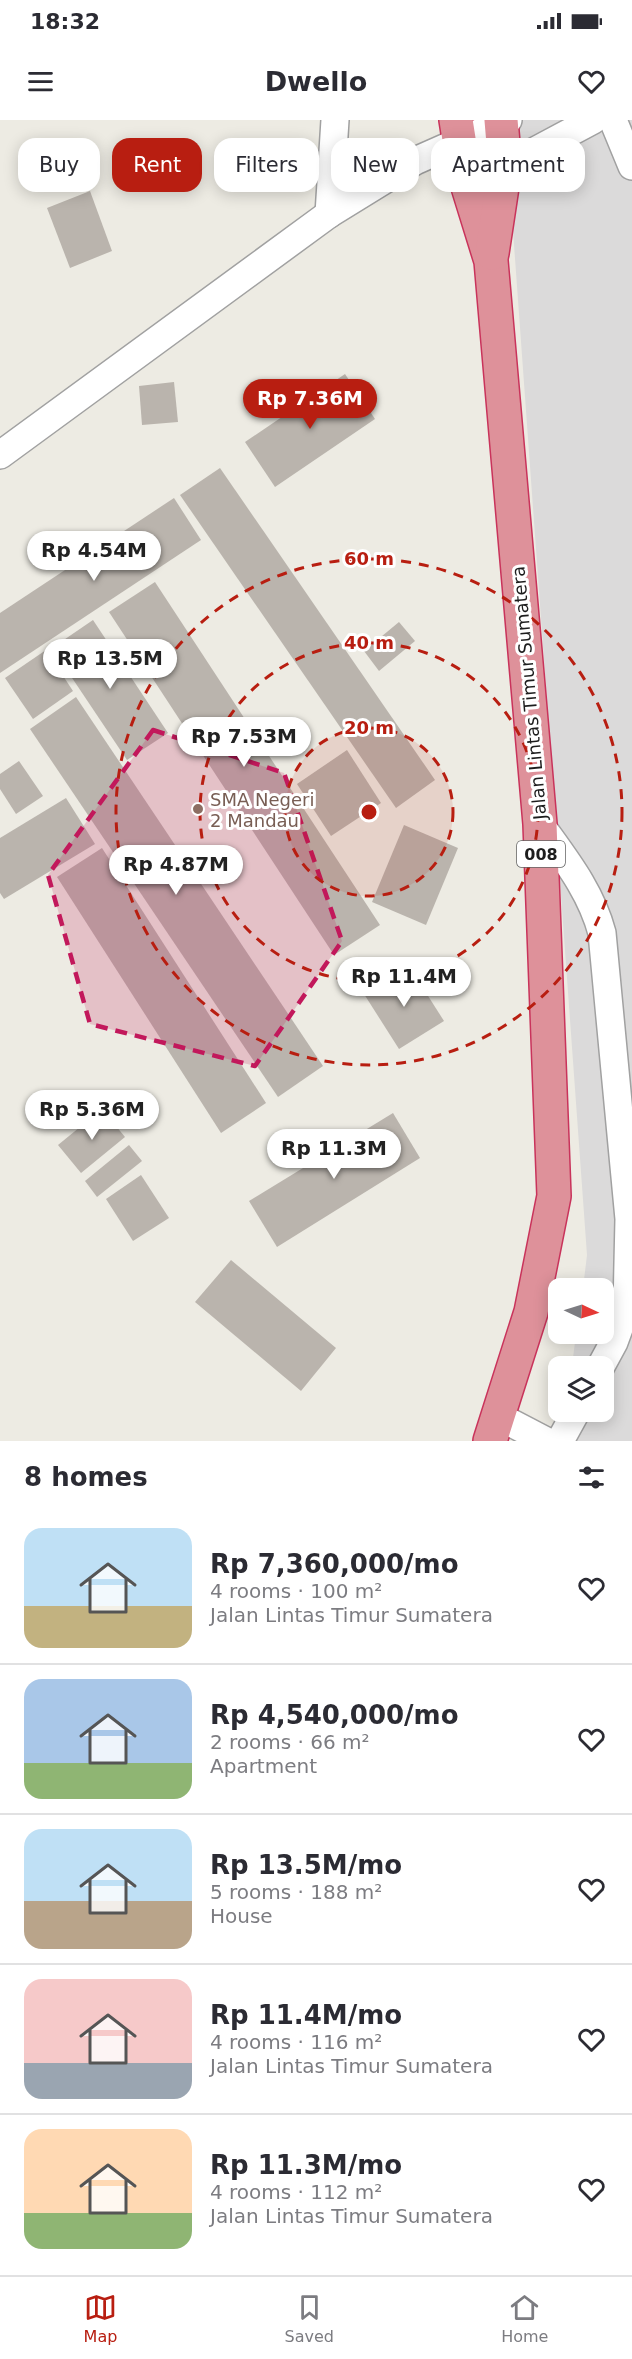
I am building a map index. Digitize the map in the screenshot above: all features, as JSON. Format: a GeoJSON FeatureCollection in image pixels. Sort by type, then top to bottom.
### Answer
{"type":"FeatureCollection","features":[{"type":"Feature","properties":{"kind":"highway","name":"008"},"geometry":{"type":"LineString","coordinates":[[503,121],[504,138]]}},
{"type":"Feature","properties":{"kind":"highway","name":"008"},"geometry":{"type":"LineString","coordinates":[[470,192],[491,261]]}},
{"type":"Feature","properties":{"kind":"highway","name":"008"},"geometry":{"type":"LineString","coordinates":[[491,261],[501,192]]}},
{"type":"Feature","properties":{"kind":"highway","name":"Jalan Lintas Timur Sumatera"},"geometry":{"type":"LineString","coordinates":[[491,261],[540,824],[554,1196],[531,1312],[494,1429]]}},
{"type":"Feature","properties":{"kind":"street"},"geometry":{"type":"LineString","coordinates":[[329,214],[335,120]]}},
{"type":"Feature","properties":{"kind":"street"},"geometry":{"type":"LineString","coordinates":[[559,138],[593,120]]}},
{"type":"Feature","properties":{"kind":"street"},"geometry":{"type":"LineString","coordinates":[[613,120],[632,166]]}},
{"type":"Feature","properties":{"kind":"street"},"geometry":{"type":"LineString","coordinates":[[0,455],[329,214],[415,161],[458,131],[503,121]]}},
{"type":"Feature","properties":{"kind":"street"},"geometry":{"type":"LineString","coordinates":[[540,824],[585,887],[596,910],[602,933],[629,1219],[627,1307],[623,1342],[610,1356]]}},
{"type":"Feature","properties":{"kind":"street"},"geometry":{"type":"LineString","coordinates":[[560,1441],[570,1422]]}},
{"type":"Feature","properties":{"kind":"street"},"geometry":{"type":"LineString","coordinates":[[494,1429],[546,1441]]}},
{"type":"Feature","properties":{"kind":"highlighted area"},"geometry":{"type":"Polygon","coordinates":[[[153,730],[284,773],[342,941],[255,1066],[90,1024],[48,875],[153,730]]]}},
{"type":"Feature","properties":{"kind":"shaded area"},"geometry":{"type":"Polygon","coordinates":[[[505,120],[632,120],[632,1441],[545,1441],[555,1422],[614,1422],[614,1356],[573,1356],[575,1344],[614,1344],[614,1278],[584,1278],[587,1255],[510,192],[585,192],[585,138],[506,138],[505,120]]]}},
{"type":"Feature","properties":{"kind":"building"},"geometry":{"type":"Polygon","coordinates":[[[90,192],[112,251],[70,268],[47,208],[90,192]]]}},
{"type":"Feature","properties":{"kind":"building"},"geometry":{"type":"Polygon","coordinates":[[[345,374],[375,419],[275,487],[245,442],[345,374]]]}},
{"type":"Feature","properties":{"kind":"building"},"geometry":{"type":"Polygon","coordinates":[[[174,382],[178,422],[142,425],[139,386],[174,382]]]}},
{"type":"Feature","properties":{"kind":"building"},"geometry":{"type":"Polygon","coordinates":[[[220,468],[435,780],[396,808],[180,495],[220,468]]]}},
{"type":"Feature","properties":{"kind":"building"},"geometry":{"type":"Polygon","coordinates":[[[174,498],[201,540],[0,673],[0,613],[174,498]]]}},
{"type":"Feature","properties":{"kind":"building"},"geometry":{"type":"Polygon","coordinates":[[[155,582],[380,925],[334,955],[109,612],[155,582]]]}},
{"type":"Feature","properties":{"kind":"building"},"geometry":{"type":"Polygon","coordinates":[[[93,620],[168,733],[127,760],[52,648],[93,620]]]}},
{"type":"Feature","properties":{"kind":"building"},"geometry":{"type":"Polygon","coordinates":[[[399,622],[415,641],[379,671],[364,651],[399,622]]]}},
{"type":"Feature","properties":{"kind":"building"},"geometry":{"type":"Polygon","coordinates":[[[46,650],[73,691],[33,719],[5,678],[46,650]]]}},
{"type":"Feature","properties":{"kind":"building"},"geometry":{"type":"Polygon","coordinates":[[[76,697],[323,1066],[278,1097],[30,729],[76,697]]]}},
{"type":"Feature","properties":{"kind":"building"},"geometry":{"type":"Polygon","coordinates":[[[347,750],[381,803],[331,836],[297,784],[347,750]]]}},
{"type":"Feature","properties":{"kind":"building"},"geometry":{"type":"Polygon","coordinates":[[[19,761],[43,796],[16,814],[0,789],[0,774],[19,761]]]}},
{"type":"Feature","properties":{"kind":"building"},"geometry":{"type":"Polygon","coordinates":[[[66,798],[95,844],[4,899],[0,893],[0,838],[66,798]]]}},
{"type":"Feature","properties":{"kind":"building"},"geometry":{"type":"Polygon","coordinates":[[[404,825],[458,848],[426,925],[372,902],[404,825]]]}},
{"type":"Feature","properties":{"kind":"building"},"geometry":{"type":"Polygon","coordinates":[[[102,848],[266,1103],[221,1133],[57,877],[102,848]]]}},
{"type":"Feature","properties":{"kind":"building"},"geometry":{"type":"Polygon","coordinates":[[[409,966],[444,1021],[399,1049],[364,994],[409,966]]]}},
{"type":"Feature","properties":{"kind":"building"},"geometry":{"type":"Polygon","coordinates":[[[102,1109],[125,1137],[81,1173],[58,1145],[102,1109]]]}},
{"type":"Feature","properties":{"kind":"building"},"geometry":{"type":"Polygon","coordinates":[[[393,1113],[420,1158],[277,1247],[249,1201],[393,1113]]]}},
{"type":"Feature","properties":{"kind":"building"},"geometry":{"type":"Polygon","coordinates":[[[129,1145],[142,1161],[97,1197],[85,1181],[129,1145]]]}},
{"type":"Feature","properties":{"kind":"building"},"geometry":{"type":"Polygon","coordinates":[[[141,1175],[169,1218],[133,1241],[106,1199],[141,1175]]]}},
{"type":"Feature","properties":{"kind":"building"},"geometry":{"type":"Polygon","coordinates":[[[231,1260],[336,1348],[301,1391],[195,1302],[231,1260]]]}},
{"type":"Feature","properties":{"kind":"place","name":"SMA Negeri 2 Mandau"},"geometry":{"type":"Point","coordinates":[198,809]}}]}
